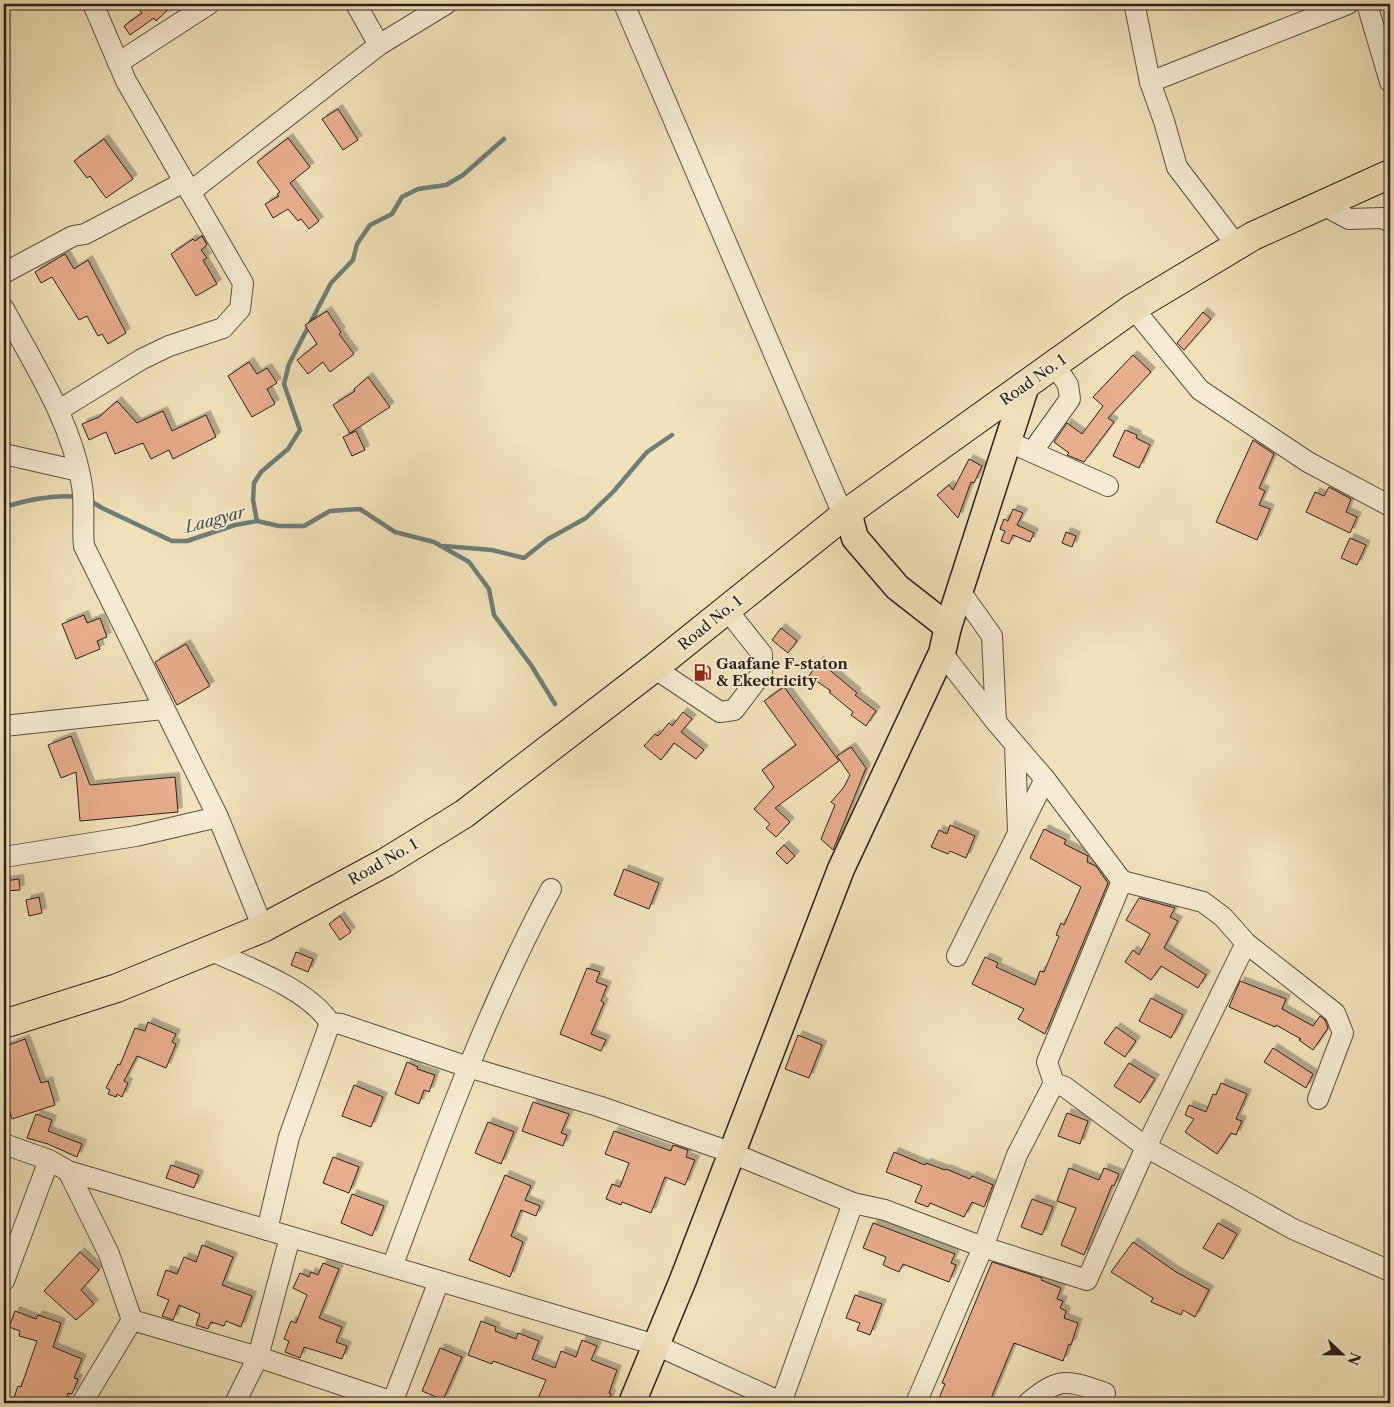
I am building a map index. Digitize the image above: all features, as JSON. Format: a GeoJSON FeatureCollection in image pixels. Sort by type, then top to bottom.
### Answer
{"type":"FeatureCollection","features":[{"type":"Feature","properties":{"kind":"highway","name":"Road No. 1"},"geometry":{"type":"LineString","coordinates":[[4,1024],[117,988],[263,928],[386,862],[464,814],[654,668],[846,514],[1133,308],[1237,246],[1390,174]]}},
{"type":"Feature","properties":{"kind":"main road"},"geometry":{"type":"LineString","coordinates":[[632,1403],[732,1154],[841,869],[942,654],[948,627],[1026,386]]}},
{"type":"Feature","properties":{"kind":"main road"},"geometry":{"type":"LineString","coordinates":[[846,514],[855,538],[897,587],[948,627]]}},
{"type":"Feature","properties":{"kind":"street"},"geometry":{"type":"LineString","coordinates":[[59,410],[142,359],[169,346],[222,328],[240,309],[243,284],[126,81],[93,4]]}},
{"type":"Feature","properties":{"kind":"street"},"geometry":{"type":"LineString","coordinates":[[118,63],[209,4]]}},
{"type":"Feature","properties":{"kind":"street"},"geometry":{"type":"LineString","coordinates":[[356,4],[379,45]]}},
{"type":"Feature","properties":{"kind":"street"},"geometry":{"type":"LineString","coordinates":[[4,273],[73,236],[85,234],[187,187],[379,45],[446,4]]}},
{"type":"Feature","properties":{"kind":"street"},"geometry":{"type":"LineString","coordinates":[[624,4],[846,514]]}},
{"type":"Feature","properties":{"kind":"street"},"geometry":{"type":"LineString","coordinates":[[1137,4],[1135,7],[1150,82],[1164,121],[1177,167],[1237,246]]}},
{"type":"Feature","properties":{"kind":"street"},"geometry":{"type":"LineString","coordinates":[[1150,82],[1348,4]]}},
{"type":"Feature","properties":{"kind":"street"},"geometry":{"type":"LineString","coordinates":[[1366,4],[1390,82]]}},
{"type":"Feature","properties":{"kind":"street"},"geometry":{"type":"LineString","coordinates":[[1323,204],[1349,219],[1383,218],[1390,222]]}},
{"type":"Feature","properties":{"kind":"street"},"geometry":{"type":"LineString","coordinates":[[1133,308],[1200,390],[1308,462],[1390,506]]}},
{"type":"Feature","properties":{"kind":"street"},"geometry":{"type":"LineString","coordinates":[[4,309],[59,410],[79,471],[82,488],[84,546],[218,817],[263,928]]}},
{"type":"Feature","properties":{"kind":"street"},"geometry":{"type":"LineString","coordinates":[[1032,452],[1070,398],[1068,385],[1055,365]]}},
{"type":"Feature","properties":{"kind":"street"},"geometry":{"type":"LineString","coordinates":[[1007,441],[1108,486]]}},
{"type":"Feature","properties":{"kind":"street"},"geometry":{"type":"LineString","coordinates":[[4,454],[79,471]]}},
{"type":"Feature","properties":{"kind":"street"},"geometry":{"type":"LineString","coordinates":[[960,591],[992,636],[996,722]]}},
{"type":"Feature","properties":{"kind":"street"},"geometry":{"type":"LineString","coordinates":[[654,668],[720,712],[734,710],[762,673],[762,654],[727,610]]}},
{"type":"Feature","properties":{"kind":"street"},"geometry":{"type":"LineString","coordinates":[[942,654],[996,722],[1045,779],[1122,881],[1203,902],[1223,917],[1246,943],[1335,1013],[1343,1033],[1318,1099]]}},
{"type":"Feature","properties":{"kind":"street"},"geometry":{"type":"LineString","coordinates":[[4,726],[163,709]]}},
{"type":"Feature","properties":{"kind":"street"},"geometry":{"type":"LineString","coordinates":[[1015,744],[1018,833]]}},
{"type":"Feature","properties":{"kind":"street"},"geometry":{"type":"LineString","coordinates":[[956,956],[1045,779]]}},
{"type":"Feature","properties":{"kind":"street"},"geometry":{"type":"LineString","coordinates":[[4,857],[136,836],[218,817]]}},
{"type":"Feature","properties":{"kind":"street"},"geometry":{"type":"LineString","coordinates":[[916,1403],[983,1247],[1017,1155],[1054,1083],[1047,1062],[1122,881]]}},
{"type":"Feature","properties":{"kind":"street"},"geometry":{"type":"LineString","coordinates":[[392,1267],[468,1067],[520,946],[551,889]]}},
{"type":"Feature","properties":{"kind":"street"},"geometry":{"type":"LineString","coordinates":[[330,1023],[342,1024],[468,1067],[598,1106],[732,1154],[854,1203],[884,1210],[983,1247],[1087,1280],[1146,1147],[1246,943]]}},
{"type":"Feature","properties":{"kind":"street"},"geometry":{"type":"LineString","coordinates":[[210,950],[286,986],[324,1014],[330,1023]]}},
{"type":"Feature","properties":{"kind":"street"},"geometry":{"type":"LineString","coordinates":[[267,1230],[289,1136],[330,1023]]}},
{"type":"Feature","properties":{"kind":"street"},"geometry":{"type":"LineString","coordinates":[[1054,1083],[1065,1087],[1146,1147],[1293,1229],[1390,1271]]}},
{"type":"Feature","properties":{"kind":"street"},"geometry":{"type":"LineString","coordinates":[[4,1144],[50,1160],[68,1171],[656,1345],[782,1403],[854,1203]]}},
{"type":"Feature","properties":{"kind":"street"},"geometry":{"type":"LineString","coordinates":[[4,1281],[50,1160]]}},
{"type":"Feature","properties":{"kind":"street"},"geometry":{"type":"LineString","coordinates":[[68,1171],[109,1254],[132,1320]]}},
{"type":"Feature","properties":{"kind":"street"},"geometry":{"type":"LineString","coordinates":[[235,1403],[258,1357],[290,1237]]}},
{"type":"Feature","properties":{"kind":"street"},"geometry":{"type":"LineString","coordinates":[[132,1320],[258,1357],[394,1403],[439,1281]]}},
{"type":"Feature","properties":{"kind":"street"},"geometry":{"type":"LineString","coordinates":[[82,1403],[132,1320]]}},
{"type":"Feature","properties":{"kind":"street"},"geometry":{"type":"LineString","coordinates":[[1028,1403],[1048,1386],[1074,1382],[1105,1393]]}},
{"type":"Feature","properties":{"kind":"building"},"geometry":{"type":"Polygon","coordinates":[[[135,4],[174,4],[156,21],[154,18],[130,35],[124,26],[142,13],[135,4]]]}},
{"type":"Feature","properties":{"kind":"building"},"geometry":{"type":"Polygon","coordinates":[[[338,109],[358,140],[343,150],[322,119],[338,109]]]}},
{"type":"Feature","properties":{"kind":"building"},"geometry":{"type":"Polygon","coordinates":[[[288,138],[310,167],[290,183],[319,221],[309,229],[301,219],[298,221],[288,209],[273,218],[265,204],[279,196],[277,194],[280,192],[257,162],[288,138]]]}},
{"type":"Feature","properties":{"kind":"building"},"geometry":{"type":"Polygon","coordinates":[[[104,139],[133,179],[106,198],[90,176],[87,178],[74,161],[104,139]]]}},
{"type":"Feature","properties":{"kind":"building"},"geometry":{"type":"Polygon","coordinates":[[[202,236],[207,245],[201,250],[207,258],[203,260],[217,284],[196,296],[171,254],[193,239],[195,241],[202,236]]]}},
{"type":"Feature","properties":{"kind":"building"},"geometry":{"type":"Polygon","coordinates":[[[65,254],[74,269],[88,260],[126,333],[108,344],[102,334],[98,336],[87,316],[79,320],[52,277],[41,283],[35,272],[65,254]]]}},
{"type":"Feature","properties":{"kind":"building"},"geometry":{"type":"Polygon","coordinates":[[[327,311],[341,332],[339,334],[354,354],[330,372],[323,362],[308,374],[297,360],[317,344],[305,325],[327,311]]]}},
{"type":"Feature","properties":{"kind":"building"},"geometry":{"type":"Polygon","coordinates":[[[1203,312],[1211,319],[1184,350],[1177,343],[1203,312]]]}},
{"type":"Feature","properties":{"kind":"building"},"geometry":{"type":"Polygon","coordinates":[[[1133,355],[1151,372],[1108,418],[1114,422],[1084,462],[1067,455],[1069,453],[1054,442],[1067,423],[1082,434],[1103,406],[1093,397],[1133,355]]]}},
{"type":"Feature","properties":{"kind":"building"},"geometry":{"type":"Polygon","coordinates":[[[249,362],[257,374],[267,368],[277,383],[267,389],[275,404],[252,417],[228,376],[249,362]]]}},
{"type":"Feature","properties":{"kind":"building"},"geometry":{"type":"Polygon","coordinates":[[[368,377],[390,407],[350,433],[333,405],[355,391],[354,389],[368,377]]]}},
{"type":"Feature","properties":{"kind":"building"},"geometry":{"type":"Polygon","coordinates":[[[117,401],[137,423],[163,411],[172,431],[206,415],[216,437],[173,459],[169,450],[151,459],[143,443],[115,454],[106,432],[89,440],[82,424],[99,417],[117,401]]]}},
{"type":"Feature","properties":{"kind":"building"},"geometry":{"type":"Polygon","coordinates":[[[1125,430],[1137,435],[1136,438],[1150,445],[1139,468],[1113,456],[1125,430]]]}},
{"type":"Feature","properties":{"kind":"building"},"geometry":{"type":"Polygon","coordinates":[[[356,431],[365,450],[352,456],[343,437],[356,431]]]}},
{"type":"Feature","properties":{"kind":"building"},"geometry":{"type":"Polygon","coordinates":[[[1253,440],[1274,454],[1259,488],[1265,491],[1259,505],[1270,509],[1257,540],[1216,522],[1253,440]]]}},
{"type":"Feature","properties":{"kind":"building"},"geometry":{"type":"Polygon","coordinates":[[[969,459],[982,466],[974,483],[971,482],[958,518],[937,495],[949,485],[953,490],[969,459]]]}},
{"type":"Feature","properties":{"kind":"building"},"geometry":{"type":"Polygon","coordinates":[[[1329,487],[1351,499],[1346,512],[1357,517],[1350,533],[1306,512],[1315,492],[1324,496],[1329,487]]]}},
{"type":"Feature","properties":{"kind":"building"},"geometry":{"type":"Polygon","coordinates":[[[1013,509],[1023,513],[1017,525],[1034,533],[1030,542],[1013,535],[1009,544],[1001,541],[1005,531],[1000,529],[1004,519],[1008,521],[1013,509]]]}},
{"type":"Feature","properties":{"kind":"building"},"geometry":{"type":"Polygon","coordinates":[[[1066,532],[1076,536],[1072,547],[1062,543],[1066,532]]]}},
{"type":"Feature","properties":{"kind":"building"},"geometry":{"type":"Polygon","coordinates":[[[1350,538],[1366,545],[1357,565],[1341,558],[1350,538]]]}},
{"type":"Feature","properties":{"kind":"building"},"geometry":{"type":"Polygon","coordinates":[[[84,615],[87,623],[100,618],[107,637],[97,641],[100,649],[76,659],[62,624],[84,615]]]}},
{"type":"Feature","properties":{"kind":"building"},"geometry":{"type":"Polygon","coordinates":[[[781,628],[797,641],[788,653],[772,640],[781,628]]]}},
{"type":"Feature","properties":{"kind":"building"},"geometry":{"type":"Polygon","coordinates":[[[186,644],[210,686],[177,705],[155,662],[186,644]]]}},
{"type":"Feature","properties":{"kind":"building"},"geometry":{"type":"Polygon","coordinates":[[[819,661],[857,693],[855,695],[876,711],[866,726],[851,715],[853,712],[829,692],[831,691],[809,676],[819,661]]]}},
{"type":"Feature","properties":{"kind":"building"},"geometry":{"type":"Polygon","coordinates":[[[784,687],[839,761],[775,808],[790,822],[776,837],[766,828],[770,824],[754,809],[774,787],[762,770],[796,745],[764,701],[784,687]]]}},
{"type":"Feature","properties":{"kind":"building"},"geometry":{"type":"Polygon","coordinates":[[[683,712],[692,719],[681,732],[704,750],[696,759],[674,743],[661,760],[644,746],[655,734],[658,736],[669,723],[672,726],[683,712]]]}},
{"type":"Feature","properties":{"kind":"building"},"geometry":{"type":"Polygon","coordinates":[[[71,736],[90,785],[175,777],[178,812],[80,821],[76,772],[61,778],[48,745],[71,736]]]}},
{"type":"Feature","properties":{"kind":"building"},"geometry":{"type":"Polygon","coordinates":[[[851,747],[866,768],[833,850],[821,839],[835,805],[831,802],[844,787],[850,775],[837,756],[851,747]]]}},
{"type":"Feature","properties":{"kind":"building"},"geometry":{"type":"Polygon","coordinates":[[[950,825],[975,836],[966,858],[950,851],[948,854],[931,847],[939,830],[947,834],[950,825]]]}},
{"type":"Feature","properties":{"kind":"building"},"geometry":{"type":"Polygon","coordinates":[[[1044,829],[1066,840],[1064,844],[1088,856],[1087,862],[1096,866],[1108,883],[1045,1034],[1018,1019],[1024,1009],[972,984],[985,957],[998,963],[996,967],[1035,985],[1040,971],[1044,972],[1059,936],[1056,935],[1061,923],[1064,925],[1081,887],[1030,858],[1044,829]]]}},
{"type":"Feature","properties":{"kind":"building"},"geometry":{"type":"Polygon","coordinates":[[[784,845],[795,856],[787,864],[776,853],[784,845]]]}},
{"type":"Feature","properties":{"kind":"building"},"geometry":{"type":"Polygon","coordinates":[[[624,869],[659,883],[649,909],[614,895],[624,869]]]}},
{"type":"Feature","properties":{"kind":"building"},"geometry":{"type":"Polygon","coordinates":[[[19,879],[20,890],[4,891],[4,881],[19,879]]]}},
{"type":"Feature","properties":{"kind":"building"},"geometry":{"type":"Polygon","coordinates":[[[39,897],[42,913],[29,916],[26,900],[39,897]]]}},
{"type":"Feature","properties":{"kind":"building"},"geometry":{"type":"Polygon","coordinates":[[[1139,898],[1175,908],[1170,917],[1178,921],[1164,948],[1206,975],[1198,988],[1161,966],[1151,980],[1125,962],[1133,950],[1139,955],[1150,934],[1126,920],[1139,898]]]}},
{"type":"Feature","properties":{"kind":"building"},"geometry":{"type":"Polygon","coordinates":[[[340,916],[351,932],[340,940],[329,924],[340,916]]]}},
{"type":"Feature","properties":{"kind":"building"},"geometry":{"type":"Polygon","coordinates":[[[296,952],[313,959],[308,972],[291,965],[296,952]]]}},
{"type":"Feature","properties":{"kind":"building"},"geometry":{"type":"Polygon","coordinates":[[[587,968],[600,972],[596,982],[607,986],[601,1001],[604,1003],[591,1034],[606,1040],[601,1051],[560,1034],[587,968]]]}},
{"type":"Feature","properties":{"kind":"building"},"geometry":{"type":"Polygon","coordinates":[[[1240,981],[1286,999],[1282,1009],[1313,1026],[1320,1016],[1325,1020],[1328,1028],[1313,1050],[1299,1040],[1301,1039],[1276,1025],[1275,1027],[1229,1007],[1240,981]]]}},
{"type":"Feature","properties":{"kind":"building"},"geometry":{"type":"Polygon","coordinates":[[[1151,998],[1183,1015],[1171,1038],[1139,1021],[1151,998]]]}},
{"type":"Feature","properties":{"kind":"building"},"geometry":{"type":"Polygon","coordinates":[[[148,1022],[176,1034],[172,1042],[176,1044],[166,1068],[137,1056],[124,1081],[128,1083],[122,1097],[117,1094],[116,1097],[108,1094],[110,1090],[106,1088],[118,1064],[120,1065],[135,1028],[145,1031],[148,1022]]]}},
{"type":"Feature","properties":{"kind":"building"},"geometry":{"type":"Polygon","coordinates":[[[1116,1027],[1136,1041],[1125,1057],[1104,1043],[1116,1027]]]}},
{"type":"Feature","properties":{"kind":"building"},"geometry":{"type":"Polygon","coordinates":[[[798,1035],[822,1045],[809,1078],[785,1069],[798,1035]]]}},
{"type":"Feature","properties":{"kind":"building"},"geometry":{"type":"Polygon","coordinates":[[[25,1039],[41,1083],[48,1081],[55,1105],[12,1119],[4,1094],[4,1047],[25,1039]]]}},
{"type":"Feature","properties":{"kind":"building"},"geometry":{"type":"Polygon","coordinates":[[[1273,1048],[1313,1074],[1306,1088],[1264,1062],[1273,1048]]]}},
{"type":"Feature","properties":{"kind":"building"},"geometry":{"type":"Polygon","coordinates":[[[407,1062],[418,1067],[417,1069],[435,1075],[429,1092],[424,1090],[419,1104],[395,1094],[407,1062]]]}},
{"type":"Feature","properties":{"kind":"building"},"geometry":{"type":"Polygon","coordinates":[[[1129,1063],[1155,1079],[1140,1103],[1114,1086],[1129,1063]]]}},
{"type":"Feature","properties":{"kind":"building"},"geometry":{"type":"Polygon","coordinates":[[[1221,1083],[1247,1094],[1236,1119],[1242,1121],[1236,1135],[1231,1133],[1217,1154],[1185,1132],[1194,1119],[1185,1115],[1189,1105],[1206,1112],[1213,1094],[1216,1095],[1221,1083]]]}},
{"type":"Feature","properties":{"kind":"building"},"geometry":{"type":"Polygon","coordinates":[[[354,1085],[383,1097],[371,1127],[342,1116],[354,1085]]]}},
{"type":"Feature","properties":{"kind":"building"},"geometry":{"type":"Polygon","coordinates":[[[533,1102],[569,1114],[561,1133],[567,1135],[563,1146],[522,1131],[533,1102]]]}},
{"type":"Feature","properties":{"kind":"building"},"geometry":{"type":"Polygon","coordinates":[[[1067,1113],[1088,1121],[1080,1144],[1058,1136],[1067,1113]]]}},
{"type":"Feature","properties":{"kind":"building"},"geometry":{"type":"Polygon","coordinates":[[[36,1114],[52,1120],[48,1131],[82,1144],[77,1157],[48,1144],[27,1138],[36,1114]]]}},
{"type":"Feature","properties":{"kind":"building"},"geometry":{"type":"Polygon","coordinates":[[[488,1122],[514,1132],[501,1164],[475,1153],[488,1122]]]}},
{"type":"Feature","properties":{"kind":"building"},"geometry":{"type":"Polygon","coordinates":[[[614,1131],[671,1151],[673,1145],[688,1150],[686,1157],[695,1160],[685,1185],[665,1177],[651,1213],[622,1202],[621,1205],[606,1199],[612,1184],[620,1187],[629,1163],[605,1154],[614,1131]]]}},
{"type":"Feature","properties":{"kind":"building"},"geometry":{"type":"Polygon","coordinates":[[[894,1152],[925,1165],[926,1163],[946,1169],[970,1179],[972,1176],[993,1185],[984,1207],[972,1202],[964,1217],[930,1203],[928,1207],[915,1202],[922,1186],[886,1172],[894,1152]]]}},
{"type":"Feature","properties":{"kind":"building"},"geometry":{"type":"Polygon","coordinates":[[[333,1157],[359,1167],[349,1193],[323,1183],[333,1157]]]}},
{"type":"Feature","properties":{"kind":"building"},"geometry":{"type":"Polygon","coordinates":[[[171,1165],[199,1175],[194,1188],[166,1178],[171,1165]]]}},
{"type":"Feature","properties":{"kind":"building"},"geometry":{"type":"Polygon","coordinates":[[[1069,1168],[1099,1180],[1104,1168],[1119,1174],[1114,1186],[1112,1185],[1084,1255],[1061,1245],[1076,1208],[1057,1201],[1069,1168]]]}},
{"type":"Feature","properties":{"kind":"building"},"geometry":{"type":"Polygon","coordinates":[[[505,1175],[531,1186],[525,1200],[540,1206],[536,1216],[521,1210],[511,1236],[523,1242],[510,1277],[469,1260],[505,1175]]]}},
{"type":"Feature","properties":{"kind":"building"},"geometry":{"type":"Polygon","coordinates":[[[352,1194],[384,1206],[372,1236],[341,1223],[352,1194]]]}},
{"type":"Feature","properties":{"kind":"building"},"geometry":{"type":"Polygon","coordinates":[[[1032,1199],[1053,1207],[1042,1235],[1021,1227],[1032,1199]]]}},
{"type":"Feature","properties":{"kind":"building"},"geometry":{"type":"Polygon","coordinates":[[[873,1223],[955,1254],[951,1263],[956,1265],[949,1282],[903,1264],[899,1272],[883,1265],[886,1257],[863,1248],[873,1223]]]}},
{"type":"Feature","properties":{"kind":"building"},"geometry":{"type":"Polygon","coordinates":[[[1218,1223],[1237,1234],[1223,1259],[1203,1248],[1218,1223]]]}},
{"type":"Feature","properties":{"kind":"building"},"geometry":{"type":"Polygon","coordinates":[[[1133,1242],[1176,1272],[1209,1290],[1195,1317],[1183,1310],[1181,1315],[1151,1302],[1153,1298],[1111,1272],[1133,1242]]]}},
{"type":"Feature","properties":{"kind":"building"},"geometry":{"type":"Polygon","coordinates":[[[202,1245],[233,1257],[222,1285],[252,1296],[241,1327],[226,1321],[224,1326],[211,1322],[208,1329],[196,1325],[200,1314],[179,1305],[173,1320],[162,1316],[169,1300],[157,1295],[166,1270],[177,1274],[184,1257],[196,1262],[202,1245]]]}},
{"type":"Feature","properties":{"kind":"building"},"geometry":{"type":"Polygon","coordinates":[[[80,1252],[99,1270],[81,1290],[94,1304],[76,1320],[44,1291],[80,1252]]]}},
{"type":"Feature","properties":{"kind":"building"},"geometry":{"type":"Polygon","coordinates":[[[992,1262],[1042,1278],[1041,1280],[1061,1288],[1057,1299],[1063,1301],[1060,1308],[1066,1311],[1064,1318],[1078,1323],[1071,1345],[1069,1344],[1063,1361],[1014,1343],[989,1403],[937,1403],[945,1384],[942,1383],[992,1262]]]}},
{"type":"Feature","properties":{"kind":"building"},"geometry":{"type":"Polygon","coordinates":[[[323,1263],[339,1269],[319,1318],[342,1327],[336,1342],[347,1346],[342,1359],[304,1347],[300,1358],[285,1352],[289,1341],[284,1339],[291,1321],[296,1323],[307,1295],[293,1288],[300,1273],[309,1277],[311,1272],[318,1275],[323,1263]]]}},
{"type":"Feature","properties":{"kind":"building"},"geometry":{"type":"Polygon","coordinates":[[[855,1295],[882,1304],[870,1335],[857,1330],[860,1323],[846,1318],[855,1295]]]}},
{"type":"Feature","properties":{"kind":"building"},"geometry":{"type":"Polygon","coordinates":[[[15,1311],[36,1319],[38,1315],[61,1323],[53,1347],[82,1359],[74,1378],[78,1379],[72,1394],[68,1393],[65,1403],[12,1403],[18,1386],[21,1387],[37,1341],[19,1336],[20,1331],[9,1327],[15,1311]]]}},
{"type":"Feature","properties":{"kind":"building"},"geometry":{"type":"Polygon","coordinates":[[[481,1321],[496,1327],[495,1331],[516,1339],[518,1333],[539,1341],[532,1359],[555,1368],[561,1351],[576,1357],[582,1340],[597,1346],[591,1360],[617,1370],[609,1393],[611,1394],[608,1403],[536,1403],[546,1380],[493,1361],[492,1364],[468,1355],[481,1321]]]}},
{"type":"Feature","properties":{"kind":"building"},"geometry":{"type":"Polygon","coordinates":[[[440,1348],[462,1357],[443,1400],[422,1391],[440,1348]]]}},
{"type":"Feature","properties":{"kind":"waterway"},"geometry":{"type":"LineString","coordinates":[[257,521],[253,500],[254,483],[261,472],[288,449],[300,430],[284,384],[289,364],[331,283],[353,260],[357,244],[370,225],[392,214],[402,197],[418,189],[446,185],[463,175],[504,139]]}},
{"type":"Feature","properties":{"kind":"waterway"},"geometry":{"type":"LineString","coordinates":[[444,546],[492,550],[524,558],[548,539],[586,518],[613,492],[647,452],[672,435]]}},
{"type":"Feature","properties":{"kind":"waterway","name":"Laagyar"},"geometry":{"type":"LineString","coordinates":[[4,507],[40,498],[58,496],[77,497]]}},
{"type":"Feature","properties":{"kind":"waterway","name":"Laagyar"},"geometry":{"type":"LineString","coordinates":[[89,500],[172,541],[187,541],[235,525],[257,521],[279,526],[304,526],[330,511],[360,509],[395,532],[434,542],[469,562],[489,589],[494,615],[531,665],[555,704]]}},
{"type":"Feature","properties":{"kind":"place","name":"Gaafane F-staton & Ekectricity"},"geometry":{"type":"Point","coordinates":[702,673]}}]}
